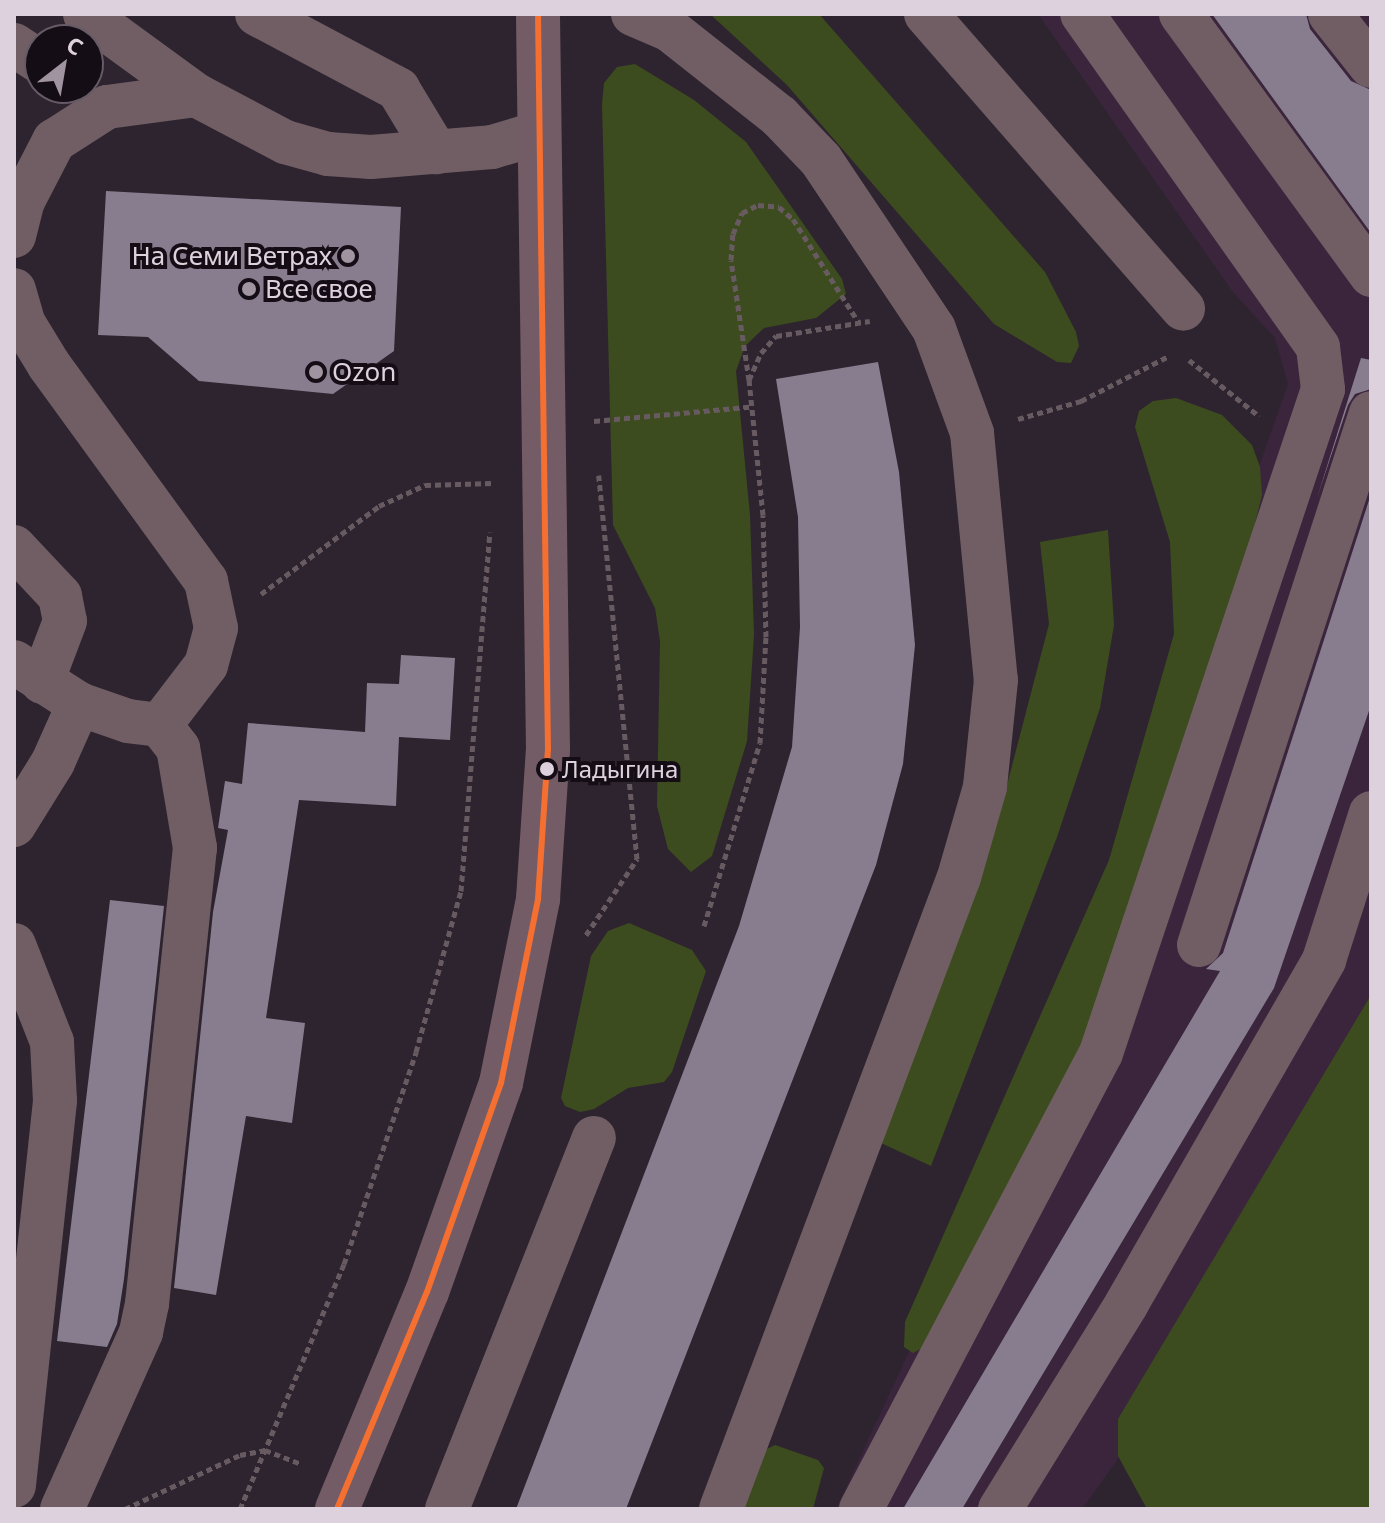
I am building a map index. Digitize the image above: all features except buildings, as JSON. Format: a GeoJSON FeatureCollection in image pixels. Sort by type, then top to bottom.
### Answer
{"type":"FeatureCollection","features":[{"type":"Feature","properties":{"kind":"main road"},"geometry":{"type":"LineString","coordinates":[[337,1509],[427,1292],[501,1083],[538,899],[548,750],[538,14]]}},
{"type":"Feature","properties":{"kind":"lane"},"geometry":{"type":"LineString","coordinates":[[85,14],[196,95],[285,142],[328,154],[436,152],[492,147],[539,133]]}},
{"type":"Feature","properties":{"kind":"lane"},"geometry":{"type":"LineString","coordinates":[[257,14],[398,89],[436,152]]}},
{"type":"Feature","properties":{"kind":"lane"},"geometry":{"type":"LineString","coordinates":[[633,14],[670,30],[779,116],[821,160],[925,311],[966,407],[972,433],[996,680],[985,787],[959,877],[721,1509]]}},
{"type":"Feature","properties":{"kind":"lane"},"geometry":{"type":"LineString","coordinates":[[926,14],[1183,309]]}},
{"type":"Feature","properties":{"kind":"lane"},"geometry":{"type":"LineString","coordinates":[[861,1509],[1101,1053],[1323,389],[1318,347],[1082,14]]}},
{"type":"Feature","properties":{"kind":"lane"},"geometry":{"type":"LineString","coordinates":[[1181,14],[1371,275]]}},
{"type":"Feature","properties":{"kind":"lane"},"geometry":{"type":"LineString","coordinates":[[1330,14],[1371,66]]}},
{"type":"Feature","properties":{"kind":"lane"},"geometry":{"type":"LineString","coordinates":[[104,97],[196,95]]}},
{"type":"Feature","properties":{"kind":"lane"},"geometry":{"type":"LineString","coordinates":[[14,236],[23,201],[54,141],[87,104]]}},
{"type":"Feature","properties":{"kind":"lane"},"geometry":{"type":"LineString","coordinates":[[14,290],[24,324],[49,365],[206,581],[216,628],[206,665],[160,725]]}},
{"type":"Feature","properties":{"kind":"lane"},"geometry":{"type":"LineString","coordinates":[[1199,945],[1371,413]]}},
{"type":"Feature","properties":{"kind":"lane"},"geometry":{"type":"LineString","coordinates":[[14,547],[60,596],[65,621],[28,672],[79,704],[160,725],[178,748],[195,848],[147,1304],[141,1332],[62,1509]]}},
{"type":"Feature","properties":{"kind":"lane"},"geometry":{"type":"LineString","coordinates":[[14,825],[53,762],[79,704]]}},
{"type":"Feature","properties":{"kind":"lane"},"geometry":{"type":"LineString","coordinates":[[1000,1509],[1127,1303],[1324,960],[1371,813]]}},
{"type":"Feature","properties":{"kind":"lane"},"geometry":{"type":"LineString","coordinates":[[14,945],[52,1042],[55,1101],[14,1486]]}},
{"type":"Feature","properties":{"kind":"lane"},"geometry":{"type":"LineString","coordinates":[[447,1509],[594,1138]]}},
{"type":"Feature","properties":{"kind":"path"},"geometry":{"type":"LineString","coordinates":[[704,926],[760,743],[766,637],[763,515],[749,407],[749,380],[731,260],[733,234],[742,213],[758,205],[779,207],[793,219],[859,323]]}},
{"type":"Feature","properties":{"kind":"path"},"geometry":{"type":"LineString","coordinates":[[749,380],[776,336],[925,311]]}},
{"type":"Feature","properties":{"kind":"path"},"geometry":{"type":"LineString","coordinates":[[972,433],[1081,401],[1179,352],[1302,450]]}},
{"type":"Feature","properties":{"kind":"path"},"geometry":{"type":"LineString","coordinates":[[593,421],[749,407]]}},
{"type":"Feature","properties":{"kind":"path"},"geometry":{"type":"LineString","coordinates":[[493,498],[494,467]]}},
{"type":"Feature","properties":{"kind":"path"},"geometry":{"type":"LineString","coordinates":[[216,628],[379,506],[425,485],[494,483]]}},
{"type":"Feature","properties":{"kind":"path"},"geometry":{"type":"LineString","coordinates":[[240,1509],[344,1264],[416,1052],[461,891],[491,530]]}},
{"type":"Feature","properties":{"kind":"path"},"geometry":{"type":"LineString","coordinates":[[125,1509],[240,1455],[265,1450]]}},
{"type":"Feature","properties":{"kind":"shaded area"},"geometry":{"type":"Polygon","coordinates":[[[1038,14],[1371,14],[1371,1029],[1165,1393],[1082,1509],[836,1509],[1069,1008],[1288,384],[1275,338],[1233,292],[1038,14]]]}},
{"type":"Feature","properties":{"kind":"green space"},"geometry":{"type":"Polygon","coordinates":[[[710,14],[819,14],[1045,272],[1076,332],[1079,346],[1071,363],[1057,362],[994,324],[787,85],[710,14]]]}},
{"type":"Feature","properties":{"kind":"green space"},"geometry":{"type":"Polygon","coordinates":[[[635,64],[694,100],[746,142],[842,279],[846,294],[816,318],[764,328],[745,346],[736,371],[750,515],[754,635],[747,741],[712,856],[691,872],[668,849],[657,806],[660,641],[655,608],[613,525],[602,104],[604,83],[617,67],[635,64]]]}},
{"type":"Feature","properties":{"kind":"green space"},"geometry":{"type":"Polygon","coordinates":[[[1176,398],[1222,415],[1252,445],[1260,467],[1262,495],[1238,592],[1083,1046],[930,1344],[913,1353],[904,1347],[905,1322],[1109,860],[1174,634],[1170,542],[1135,427],[1139,411],[1153,401],[1176,398]]]}},
{"type":"Feature","properties":{"kind":"green space"},"geometry":{"type":"Polygon","coordinates":[[[1108,530],[1114,625],[1100,708],[1057,837],[931,1166],[870,1138],[1001,808],[1049,624],[1040,542],[1108,530]]]}},
{"type":"Feature","properties":{"kind":"green space"},"geometry":{"type":"Polygon","coordinates":[[[629,923],[692,950],[706,971],[672,1072],[664,1082],[628,1088],[594,1109],[580,1112],[565,1106],[561,1098],[591,956],[608,931],[629,923]]]}},
{"type":"Feature","properties":{"kind":"green space"},"geometry":{"type":"Polygon","coordinates":[[[1371,995],[1371,1509],[1147,1509],[1118,1456],[1118,1419],[1371,995]]]}},
{"type":"Feature","properties":{"kind":"green space"},"geometry":{"type":"Polygon","coordinates":[[[775,1445],[818,1460],[824,1468],[813,1509],[741,1509],[763,1451],[775,1445]]]}},
{"type":"Feature","properties":{"kind":"transit line"},"geometry":{"type":"LineString","coordinates":[[337,1509],[427,1292],[501,1083],[538,899],[548,750],[538,14]]}},
{"type":"Feature","properties":{"kind":"place","name":"На Семи Ветрах"},"geometry":{"type":"Point","coordinates":[348,256]}},
{"type":"Feature","properties":{"kind":"place","name":"Все свое"},"geometry":{"type":"Point","coordinates":[249,289]}},
{"type":"Feature","properties":{"kind":"place","name":"Ozon"},"geometry":{"type":"Point","coordinates":[316,372]}},
{"type":"Feature","properties":{"kind":"place","name":"Ладыгина"},"geometry":{"type":"Point","coordinates":[547,769]}}]}
